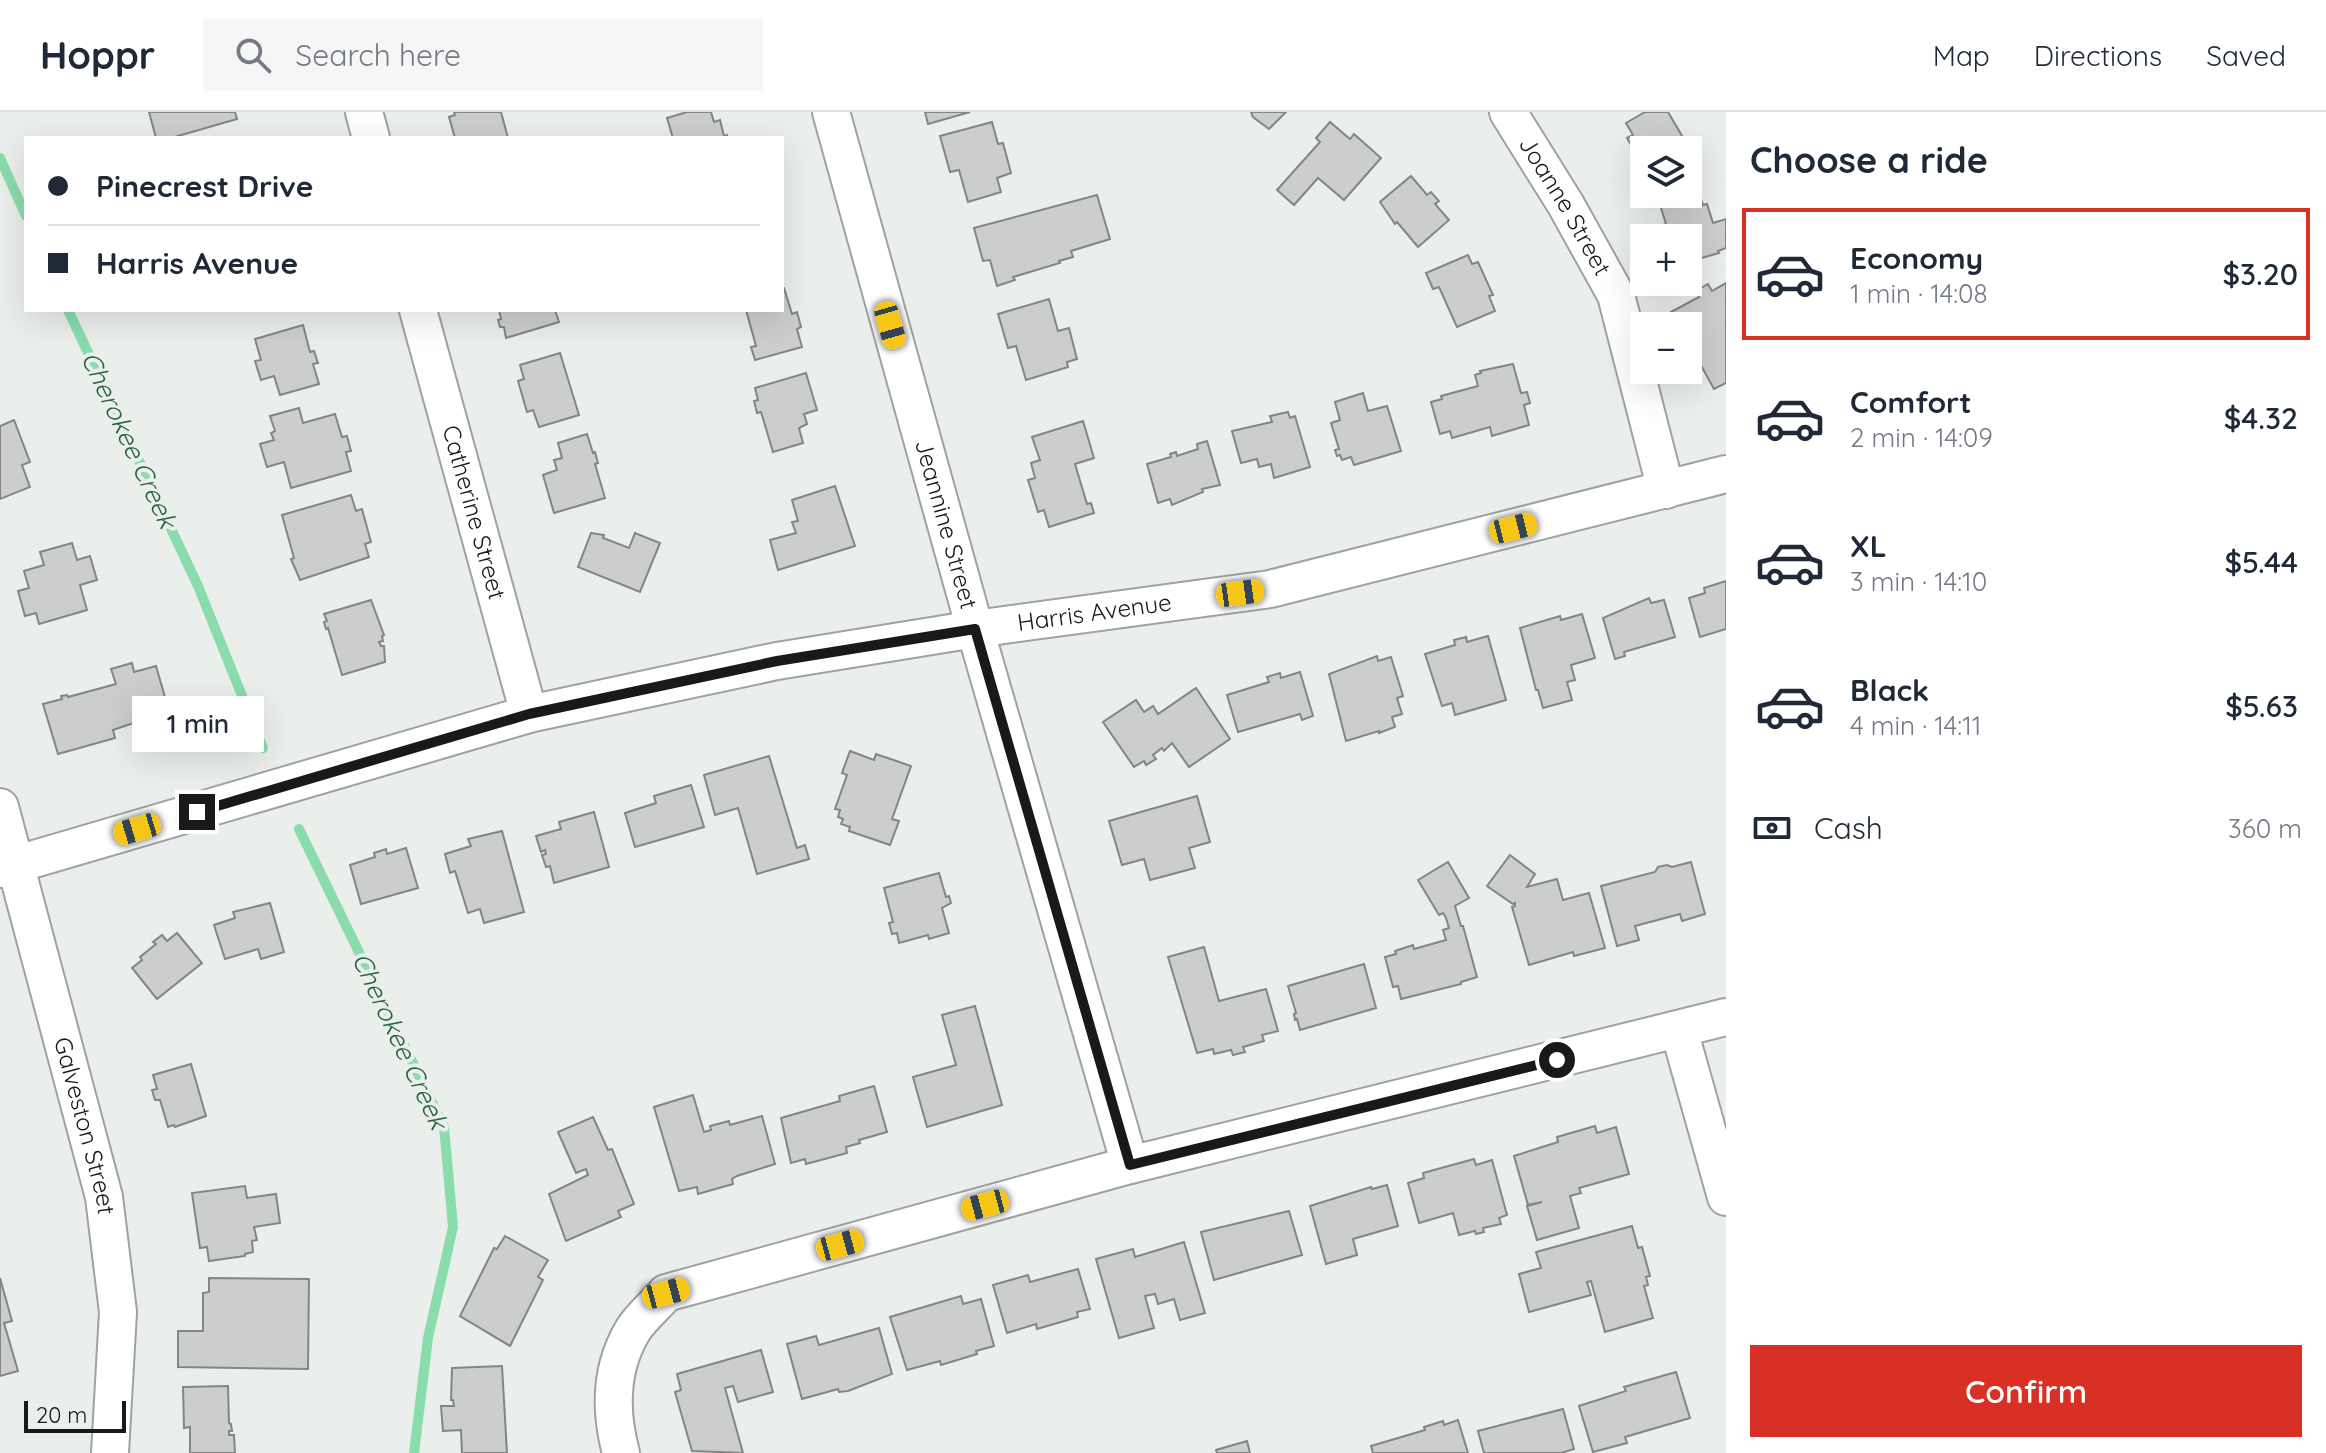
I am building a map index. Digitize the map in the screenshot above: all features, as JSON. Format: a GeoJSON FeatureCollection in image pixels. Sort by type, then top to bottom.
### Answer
{"type":"FeatureCollection","features":[{"type":"Feature","properties":{"kind":"street"},"geometry":{"type":"LineString","coordinates":[[364,112],[370,136]]}},
{"type":"Feature","properties":{"kind":"street","name":"Jeannine Street"},"geometry":{"type":"LineString","coordinates":[[831,112],[975,629],[1130,1165]]}},
{"type":"Feature","properties":{"kind":"street","name":"Joanne Street"},"geometry":{"type":"LineString","coordinates":[[1508,112],[1566,205],[1616,295],[1666,490]]}},
{"type":"Feature","properties":{"kind":"street","name":"Catherine Street"},"geometry":{"type":"LineString","coordinates":[[419,312],[529,714]]}},
{"type":"Feature","properties":{"kind":"street","name":"Harris Avenue"},"geometry":{"type":"LineString","coordinates":[[8,867],[529,714],[777,661],[975,629],[1270,589],[1726,474]]}},
{"type":"Feature","properties":{"kind":"street","name":"Galveston Street"},"geometry":{"type":"LineString","coordinates":[[0,807],[8,867],[104,1197],[118,1312],[110,1453]]}},
{"type":"Feature","properties":{"kind":"street"},"geometry":{"type":"LineString","coordinates":[[621,1453],[614,1427],[615,1370],[633,1329],[666,1293],[1130,1165],[1726,1017]]}},
{"type":"Feature","properties":{"kind":"street"},"geometry":{"type":"LineString","coordinates":[[1679,1030],[1726,1197]]}},
{"type":"Feature","properties":{"kind":"building"},"geometry":{"type":"Polygon","coordinates":[[[149,112],[235,112],[237,119],[178,136],[155,136],[149,112]]]}},
{"type":"Feature","properties":{"kind":"building"},"geometry":{"type":"Polygon","coordinates":[[[454,112],[501,112],[507,136],[454,136],[449,117],[455,115],[454,112]]]}},
{"type":"Feature","properties":{"kind":"building"},"geometry":{"type":"Polygon","coordinates":[[[687,112],[711,112],[714,122],[720,120],[724,136],[672,136],[667,118],[687,112]]]}},
{"type":"Feature","properties":{"kind":"building"},"geometry":{"type":"Polygon","coordinates":[[[925,112],[970,112],[928,124],[925,112]]]}},
{"type":"Feature","properties":{"kind":"building"},"geometry":{"type":"Polygon","coordinates":[[[1251,112],[1286,112],[1269,129],[1251,112]]]}},
{"type":"Feature","properties":{"kind":"building"},"geometry":{"type":"Polygon","coordinates":[[[1645,112],[1668,112],[1682,136],[1631,136],[1626,123],[1645,112]]]}},
{"type":"Feature","properties":{"kind":"building"},"geometry":{"type":"Polygon","coordinates":[[[992,122],[998,144],[1003,143],[1011,173],[997,178],[1001,192],[968,202],[959,170],[950,172],[940,136],[992,122]]]}},
{"type":"Feature","properties":{"kind":"building"},"geometry":{"type":"Polygon","coordinates":[[[1330,122],[1350,139],[1354,134],[1381,158],[1344,200],[1318,178],[1294,205],[1277,190],[1320,142],[1316,138],[1330,122]]]}},
{"type":"Feature","properties":{"kind":"building"},"geometry":{"type":"Polygon","coordinates":[[[1411,176],[1427,195],[1431,192],[1439,201],[1435,204],[1449,220],[1418,247],[1397,222],[1395,224],[1380,202],[1411,176]]]}},
{"type":"Feature","properties":{"kind":"building"},"geometry":{"type":"Polygon","coordinates":[[[1097,195],[1110,239],[1071,251],[1073,257],[1013,277],[1015,280],[997,286],[990,260],[983,261],[974,228],[1097,195]]]}},
{"type":"Feature","properties":{"kind":"building"},"geometry":{"type":"Polygon","coordinates":[[[1702,202],[1703,205],[1707,204],[1713,223],[1726,219],[1726,248],[1702,258],[1702,224],[1666,224],[1661,208],[1702,208],[1702,202]]]}},
{"type":"Feature","properties":{"kind":"building"},"geometry":{"type":"Polygon","coordinates":[[[1468,255],[1472,264],[1478,262],[1493,295],[1489,296],[1495,311],[1457,327],[1439,287],[1433,289],[1426,273],[1468,255]]]}},
{"type":"Feature","properties":{"kind":"building"},"geometry":{"type":"Polygon","coordinates":[[[1726,283],[1726,383],[1714,389],[1702,367],[1702,312],[1671,312],[1702,296],[1702,288],[1708,284],[1712,291],[1726,283]]]}},
{"type":"Feature","properties":{"kind":"building"},"geometry":{"type":"Polygon","coordinates":[[[784,288],[792,314],[797,312],[801,327],[797,329],[802,347],[755,360],[751,347],[756,346],[747,312],[784,312],[784,288]]]}},
{"type":"Feature","properties":{"kind":"building"},"geometry":{"type":"Polygon","coordinates":[[[1049,299],[1058,331],[1069,328],[1077,359],[1067,362],[1068,367],[1026,380],[1016,346],[1008,348],[998,314],[1049,299]]]}},
{"type":"Feature","properties":{"kind":"building"},"geometry":{"type":"Polygon","coordinates":[[[499,312],[556,312],[559,322],[506,338],[504,327],[500,327],[498,320],[501,319],[499,312]]]}},
{"type":"Feature","properties":{"kind":"building"},"geometry":{"type":"Polygon","coordinates":[[[303,325],[310,352],[314,351],[318,363],[313,364],[319,384],[280,395],[274,376],[261,380],[255,361],[261,360],[255,339],[303,325]]]}},
{"type":"Feature","properties":{"kind":"building"},"geometry":{"type":"Polygon","coordinates":[[[560,353],[579,415],[539,427],[533,410],[527,412],[518,381],[524,379],[520,365],[560,353]]]}},
{"type":"Feature","properties":{"kind":"building"},"geometry":{"type":"Polygon","coordinates":[[[1513,364],[1521,393],[1527,392],[1530,403],[1524,405],[1529,425],[1492,436],[1490,427],[1452,438],[1450,431],[1440,434],[1431,402],[1442,399],[1441,396],[1478,386],[1475,375],[1480,371],[1513,364]]]}},
{"type":"Feature","properties":{"kind":"building"},"geometry":{"type":"Polygon","coordinates":[[[806,373],[817,410],[804,414],[807,424],[799,428],[803,443],[773,452],[761,412],[757,413],[755,388],[806,373]]]}},
{"type":"Feature","properties":{"kind":"building"},"geometry":{"type":"Polygon","coordinates":[[[1363,393],[1368,411],[1387,406],[1401,451],[1354,465],[1351,457],[1342,460],[1340,455],[1337,456],[1335,450],[1339,449],[1331,423],[1340,420],[1335,402],[1363,393]]]}},
{"type":"Feature","properties":{"kind":"building"},"geometry":{"type":"Polygon","coordinates":[[[299,408],[303,423],[335,414],[342,437],[347,436],[351,451],[346,452],[351,471],[291,488],[284,462],[267,467],[260,444],[274,440],[271,433],[275,431],[270,416],[299,408]]]}},
{"type":"Feature","properties":{"kind":"building"},"geometry":{"type":"Polygon","coordinates":[[[1288,412],[1290,418],[1295,416],[1310,467],[1274,478],[1271,464],[1259,467],[1257,459],[1241,463],[1232,431],[1272,422],[1270,416],[1288,412]]]}},
{"type":"Feature","properties":{"kind":"building"},"geometry":{"type":"Polygon","coordinates":[[[14,420],[30,462],[22,465],[30,487],[0,499],[0,426],[14,420]]]}},
{"type":"Feature","properties":{"kind":"building"},"geometry":{"type":"Polygon","coordinates":[[[1083,421],[1094,458],[1075,464],[1087,504],[1091,503],[1094,513],[1049,527],[1044,510],[1038,512],[1028,480],[1035,478],[1031,463],[1040,460],[1032,437],[1083,421]]]}},
{"type":"Feature","properties":{"kind":"building"},"geometry":{"type":"Polygon","coordinates":[[[587,434],[595,452],[598,463],[595,464],[605,498],[554,513],[543,475],[557,470],[554,460],[562,458],[558,443],[587,434]]]}},
{"type":"Feature","properties":{"kind":"building"},"geometry":{"type":"Polygon","coordinates":[[[1207,441],[1220,485],[1202,489],[1203,492],[1172,505],[1170,499],[1158,503],[1147,464],[1171,457],[1170,454],[1176,452],[1177,456],[1198,449],[1197,444],[1207,441]]]}},
{"type":"Feature","properties":{"kind":"building"},"geometry":{"type":"Polygon","coordinates":[[[835,486],[855,546],[778,570],[770,540],[796,533],[792,522],[798,521],[792,500],[835,486]]]}},
{"type":"Feature","properties":{"kind":"building"},"geometry":{"type":"Polygon","coordinates":[[[351,495],[356,511],[362,509],[371,542],[365,544],[369,557],[300,580],[291,559],[294,558],[282,515],[351,495]]]}},
{"type":"Feature","properties":{"kind":"building"},"geometry":{"type":"Polygon","coordinates":[[[591,533],[604,535],[603,538],[629,548],[635,533],[660,543],[640,592],[578,567],[591,533]]]}},
{"type":"Feature","properties":{"kind":"building"},"geometry":{"type":"Polygon","coordinates":[[[72,543],[77,560],[90,556],[97,580],[80,585],[87,610],[39,624],[36,613],[25,616],[18,591],[29,588],[24,571],[44,565],[40,552],[72,543]]]}},
{"type":"Feature","properties":{"kind":"building"},"geometry":{"type":"Polygon","coordinates":[[[1726,581],[1726,629],[1700,637],[1689,598],[1705,593],[1704,588],[1726,581]]]}},
{"type":"Feature","properties":{"kind":"building"},"geometry":{"type":"Polygon","coordinates":[[[1649,598],[1651,603],[1664,600],[1675,637],[1624,652],[1625,656],[1615,659],[1603,618],[1649,598]]]}},
{"type":"Feature","properties":{"kind":"building"},"geometry":{"type":"Polygon","coordinates":[[[371,600],[384,635],[383,641],[379,642],[384,646],[385,662],[342,675],[324,614],[371,600]]]}},
{"type":"Feature","properties":{"kind":"building"},"geometry":{"type":"Polygon","coordinates":[[[1582,614],[1595,658],[1571,665],[1575,680],[1567,682],[1572,700],[1543,708],[1520,628],[1560,616],[1561,620],[1582,614]]]}},
{"type":"Feature","properties":{"kind":"building"},"geometry":{"type":"Polygon","coordinates":[[[1488,636],[1506,700],[1455,715],[1452,703],[1442,706],[1425,654],[1455,645],[1454,640],[1466,637],[1467,642],[1488,636]]]}},
{"type":"Feature","properties":{"kind":"building"},"geometry":{"type":"Polygon","coordinates":[[[1377,656],[1378,661],[1391,657],[1403,696],[1397,698],[1402,714],[1392,717],[1395,727],[1346,741],[1329,674],[1377,656]]]}},
{"type":"Feature","properties":{"kind":"building"},"geometry":{"type":"Polygon","coordinates":[[[132,663],[134,672],[156,666],[169,711],[113,730],[115,738],[58,754],[43,704],[62,699],[61,696],[68,697],[116,684],[111,669],[132,663]]]}},
{"type":"Feature","properties":{"kind":"building"},"geometry":{"type":"Polygon","coordinates":[[[1300,672],[1313,716],[1302,720],[1300,714],[1238,732],[1227,695],[1269,682],[1267,677],[1280,673],[1281,678],[1300,672]]]}},
{"type":"Feature","properties":{"kind":"building"},"geometry":{"type":"Polygon","coordinates":[[[1196,688],[1230,739],[1189,767],[1172,743],[1164,751],[1162,748],[1153,755],[1156,759],[1134,767],[1103,722],[1136,700],[1144,712],[1153,706],[1158,714],[1196,688]]]}},
{"type":"Feature","properties":{"kind":"building"},"geometry":{"type":"Polygon","coordinates":[[[850,751],[874,760],[876,754],[911,766],[892,819],[899,821],[890,845],[849,831],[850,827],[841,824],[843,819],[838,817],[840,810],[835,809],[847,775],[842,773],[850,751]]]}},
{"type":"Feature","properties":{"kind":"building"},"geometry":{"type":"Polygon","coordinates":[[[769,756],[797,848],[805,845],[809,859],[757,874],[738,808],[715,815],[704,775],[769,756]]]}},
{"type":"Feature","properties":{"kind":"building"},"geometry":{"type":"Polygon","coordinates":[[[691,785],[704,827],[635,847],[625,813],[656,803],[654,796],[691,785]]]}},
{"type":"Feature","properties":{"kind":"building"},"geometry":{"type":"Polygon","coordinates":[[[1197,796],[1210,842],[1189,848],[1195,868],[1150,880],[1144,859],[1122,865],[1109,821],[1197,796]]]}},
{"type":"Feature","properties":{"kind":"building"},"geometry":{"type":"Polygon","coordinates":[[[594,812],[609,867],[554,883],[550,866],[546,867],[542,855],[546,854],[545,850],[541,852],[536,836],[561,829],[559,822],[594,812]]]}},
{"type":"Feature","properties":{"kind":"building"},"geometry":{"type":"Polygon","coordinates":[[[502,831],[524,912],[484,923],[480,909],[468,913],[455,871],[450,873],[445,854],[471,846],[468,839],[502,831]]]}},
{"type":"Feature","properties":{"kind":"building"},"geometry":{"type":"Polygon","coordinates":[[[406,848],[418,888],[361,904],[350,865],[375,857],[374,853],[386,849],[387,854],[406,848]]]}},
{"type":"Feature","properties":{"kind":"building"},"geometry":{"type":"Polygon","coordinates":[[[1510,855],[1535,874],[1527,887],[1557,879],[1563,900],[1589,893],[1605,948],[1574,956],[1573,952],[1529,965],[1512,907],[1515,903],[1487,886],[1510,855]]]}},
{"type":"Feature","properties":{"kind":"building"},"geometry":{"type":"Polygon","coordinates":[[[1448,862],[1469,898],[1455,906],[1477,977],[1401,999],[1398,986],[1393,987],[1385,957],[1413,945],[1414,949],[1446,940],[1443,930],[1449,928],[1446,918],[1443,913],[1439,915],[1418,880],[1448,862]]]}},
{"type":"Feature","properties":{"kind":"building"},"geometry":{"type":"Polygon","coordinates":[[[1691,862],[1705,914],[1682,921],[1680,914],[1635,926],[1639,940],[1617,946],[1601,886],[1655,872],[1658,867],[1691,862]]]}},
{"type":"Feature","properties":{"kind":"building"},"geometry":{"type":"Polygon","coordinates":[[[939,873],[946,897],[949,896],[951,903],[942,908],[949,933],[899,943],[897,933],[892,934],[889,923],[893,922],[884,888],[939,873]]]}},
{"type":"Feature","properties":{"kind":"building"},"geometry":{"type":"Polygon","coordinates":[[[270,903],[284,952],[261,959],[258,949],[225,959],[214,925],[235,918],[233,912],[270,903]]]}},
{"type":"Feature","properties":{"kind":"building"},"geometry":{"type":"Polygon","coordinates":[[[177,933],[202,963],[157,999],[132,968],[162,935],[167,941],[177,933]]]}},
{"type":"Feature","properties":{"kind":"building"},"geometry":{"type":"Polygon","coordinates":[[[1204,947],[1219,1001],[1266,989],[1278,1031],[1262,1035],[1264,1041],[1243,1047],[1245,1052],[1233,1055],[1231,1050],[1214,1054],[1213,1049],[1197,1053],[1168,957],[1204,947]]]}},
{"type":"Feature","properties":{"kind":"building"},"geometry":{"type":"Polygon","coordinates":[[[1364,964],[1376,1008],[1300,1030],[1288,986],[1364,964]]]}},
{"type":"Feature","properties":{"kind":"building"},"geometry":{"type":"Polygon","coordinates":[[[975,1006],[1002,1105],[927,1127],[913,1077],[956,1065],[942,1015],[975,1006]]]}},
{"type":"Feature","properties":{"kind":"building"},"geometry":{"type":"Polygon","coordinates":[[[191,1064],[206,1116],[168,1127],[160,1100],[155,1100],[152,1090],[157,1089],[153,1075],[191,1064]]]}},
{"type":"Feature","properties":{"kind":"building"},"geometry":{"type":"Polygon","coordinates":[[[874,1086],[887,1132],[859,1140],[860,1143],[846,1147],[847,1153],[806,1164],[805,1159],[791,1163],[781,1118],[840,1101],[839,1096],[874,1086]]]}},
{"type":"Feature","properties":{"kind":"building"},"geometry":{"type":"Polygon","coordinates":[[[693,1095],[704,1132],[711,1130],[710,1126],[729,1121],[730,1125],[762,1116],[775,1164],[737,1176],[732,1179],[733,1184],[698,1194],[697,1187],[679,1191],[654,1107],[693,1095]]]}},
{"type":"Feature","properties":{"kind":"building"},"geometry":{"type":"Polygon","coordinates":[[[593,1117],[608,1150],[612,1149],[634,1204],[618,1211],[621,1217],[566,1241],[549,1194],[588,1175],[586,1169],[576,1173],[558,1132],[593,1117]]]}},
{"type":"Feature","properties":{"kind":"building"},"geometry":{"type":"Polygon","coordinates":[[[1595,1126],[1597,1133],[1616,1127],[1629,1174],[1579,1188],[1581,1193],[1570,1196],[1579,1228],[1537,1240],[1527,1206],[1542,1202],[1528,1205],[1514,1156],[1558,1142],[1557,1137],[1595,1126]]]}},
{"type":"Feature","properties":{"kind":"building"},"geometry":{"type":"Polygon","coordinates":[[[1474,1159],[1476,1165],[1492,1160],[1507,1215],[1499,1218],[1501,1224],[1483,1228],[1484,1232],[1459,1235],[1453,1213],[1419,1223],[1408,1183],[1424,1178],[1423,1173],[1474,1159]]]}},
{"type":"Feature","properties":{"kind":"building"},"geometry":{"type":"Polygon","coordinates":[[[1387,1185],[1398,1226],[1353,1239],[1357,1255],[1326,1264],[1310,1206],[1387,1185]]]}},
{"type":"Feature","properties":{"kind":"building"},"geometry":{"type":"Polygon","coordinates":[[[245,1186],[247,1198],[276,1194],[280,1223],[254,1227],[257,1240],[252,1241],[253,1252],[209,1261],[207,1247],[200,1248],[192,1193],[245,1186]]]}},
{"type":"Feature","properties":{"kind":"building"},"geometry":{"type":"Polygon","coordinates":[[[1289,1211],[1302,1255],[1214,1280],[1201,1232],[1289,1211]]]}},
{"type":"Feature","properties":{"kind":"building"},"geometry":{"type":"Polygon","coordinates":[[[1632,1226],[1650,1276],[1646,1277],[1648,1285],[1644,1286],[1653,1318],[1605,1332],[1591,1281],[1587,1282],[1591,1295],[1529,1312],[1519,1274],[1541,1268],[1536,1252],[1632,1226]]]}},
{"type":"Feature","properties":{"kind":"building"},"geometry":{"type":"Polygon","coordinates":[[[505,1236],[548,1260],[538,1277],[543,1280],[510,1346],[460,1316],[494,1248],[497,1249],[505,1236]]]}},
{"type":"Feature","properties":{"kind":"building"},"geometry":{"type":"Polygon","coordinates":[[[1184,1242],[1205,1313],[1180,1320],[1174,1299],[1158,1304],[1155,1294],[1145,1296],[1154,1328],[1119,1338],[1096,1259],[1133,1249],[1135,1257],[1184,1242]]]}},
{"type":"Feature","properties":{"kind":"building"},"geometry":{"type":"Polygon","coordinates":[[[1078,1269],[1090,1309],[1077,1312],[1078,1317],[1037,1329],[1036,1324],[1007,1333],[993,1285],[1028,1275],[1030,1282],[1078,1269]]]}},
{"type":"Feature","properties":{"kind":"building"},"geometry":{"type":"Polygon","coordinates":[[[0,1278],[12,1321],[4,1323],[18,1371],[0,1376],[0,1278]]]}},
{"type":"Feature","properties":{"kind":"building"},"geometry":{"type":"Polygon","coordinates":[[[209,1278],[309,1279],[308,1369],[178,1367],[178,1331],[203,1331],[203,1293],[209,1292],[209,1278]]]}},
{"type":"Feature","properties":{"kind":"building"},"geometry":{"type":"Polygon","coordinates":[[[961,1296],[963,1304],[981,1299],[994,1346],[941,1365],[940,1361],[907,1370],[890,1317],[961,1296]]]}},
{"type":"Feature","properties":{"kind":"building"},"geometry":{"type":"Polygon","coordinates":[[[879,1328],[892,1374],[848,1391],[839,1392],[838,1389],[802,1399],[787,1344],[816,1336],[819,1345],[879,1328]]]}},
{"type":"Feature","properties":{"kind":"building"},"geometry":{"type":"Polygon","coordinates":[[[761,1350],[773,1392],[738,1402],[733,1386],[725,1388],[743,1453],[692,1451],[675,1392],[681,1390],[677,1374],[761,1350]]]}},
{"type":"Feature","properties":{"kind":"building"},"geometry":{"type":"Polygon","coordinates":[[[502,1366],[507,1453],[462,1453],[461,1430],[443,1431],[441,1406],[454,1406],[451,1400],[452,1368],[502,1366]]]}},
{"type":"Feature","properties":{"kind":"building"},"geometry":{"type":"Polygon","coordinates":[[[1676,1372],[1690,1418],[1625,1437],[1627,1443],[1593,1452],[1579,1406],[1626,1391],[1624,1387],[1676,1372]]]}},
{"type":"Feature","properties":{"kind":"building"},"geometry":{"type":"Polygon","coordinates":[[[228,1386],[232,1431],[229,1435],[234,1435],[235,1453],[190,1453],[190,1427],[184,1428],[183,1387],[228,1386]]]}},
{"type":"Feature","properties":{"kind":"building"},"geometry":{"type":"Polygon","coordinates":[[[1563,1409],[1574,1449],[1561,1453],[1484,1453],[1478,1431],[1563,1409]]]}},
{"type":"Feature","properties":{"kind":"building"},"geometry":{"type":"Polygon","coordinates":[[[1458,1420],[1468,1453],[1373,1453],[1371,1446],[1425,1430],[1424,1427],[1443,1421],[1444,1425],[1458,1420]]]}},
{"type":"Feature","properties":{"kind":"building"},"geometry":{"type":"Polygon","coordinates":[[[1247,1441],[1250,1453],[1217,1453],[1216,1450],[1247,1441]]]}},
{"type":"Feature","properties":{"kind":"waterway","name":"Cherokee Creek"},"geometry":{"type":"LineString","coordinates":[[0,158],[24,212]]}},
{"type":"Feature","properties":{"kind":"waterway","name":"Cherokee Creek"},"geometry":{"type":"LineString","coordinates":[[69,312],[198,586],[263,748]]}},
{"type":"Feature","properties":{"kind":"waterway","name":"Cherokee Creek"},"geometry":{"type":"LineString","coordinates":[[299,829],[444,1127],[453,1227],[428,1338],[414,1453]]}},
{"type":"Feature","properties":{"kind":"route"},"geometry":{"type":"LineString","coordinates":[[197,812],[529,714],[777,661],[975,629],[1130,1165],[1557,1060]]}}]}
